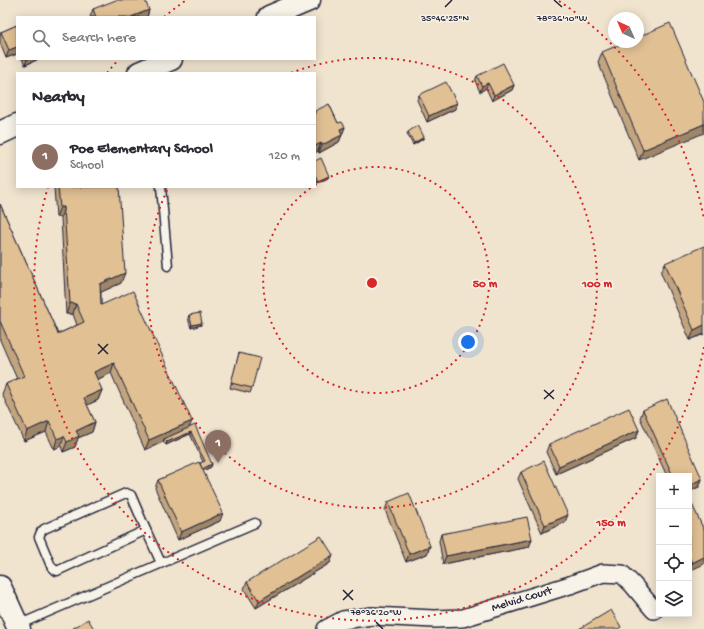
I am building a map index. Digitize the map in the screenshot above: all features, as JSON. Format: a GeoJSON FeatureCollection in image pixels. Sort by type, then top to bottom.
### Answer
{"type":"FeatureCollection","features":[{"type":"Feature","properties":{"kind":"main road"},"geometry":{"type":"LineString","coordinates":[[271,16],[309,0]]}},
{"type":"Feature","properties":{"kind":"main road"},"geometry":{"type":"LineString","coordinates":[[141,72],[169,60]]}},
{"type":"Feature","properties":{"kind":"main road"},"geometry":{"type":"LineString","coordinates":[[0,133],[16,126]]}},
{"type":"Feature","properties":{"kind":"main road"},"geometry":{"type":"LineString","coordinates":[[0,587],[18,627]]}},
{"type":"Feature","properties":{"kind":"street","name":"Melvid Court"},"geometry":{"type":"LineString","coordinates":[[326,629],[343,620],[372,616],[434,619],[463,618],[570,585],[603,573],[622,574],[634,585],[654,610]]}},
{"type":"Feature","properties":{"kind":"lane"},"geometry":{"type":"LineString","coordinates":[[161,188],[168,266]]}},
{"type":"Feature","properties":{"kind":"lane"},"geometry":{"type":"LineString","coordinates":[[146,530],[57,571],[51,566],[39,538],[44,529],[126,493],[131,495],[161,563]]}},
{"type":"Feature","properties":{"kind":"lane"},"geometry":{"type":"LineString","coordinates":[[18,627],[255,523]]}},
{"type":"Feature","properties":{"kind":"building"},"geometry":{"type":"Polygon","coordinates":[[[116,0],[145,0],[149,10],[134,16],[96,16],[93,9],[116,0]]]}},
{"type":"Feature","properties":{"kind":"building"},"geometry":{"type":"Polygon","coordinates":[[[670,23],[704,102],[704,124],[643,150],[602,52],[612,48],[644,48],[644,34],[670,23]]]}},
{"type":"Feature","properties":{"kind":"building"},"geometry":{"type":"Polygon","coordinates":[[[16,25],[16,47],[9,50],[1,32],[16,25]]]}},
{"type":"Feature","properties":{"kind":"building"},"geometry":{"type":"Polygon","coordinates":[[[503,63],[514,85],[494,95],[488,83],[482,86],[477,76],[503,63]]]}},
{"type":"Feature","properties":{"kind":"building"},"geometry":{"type":"Polygon","coordinates":[[[446,82],[457,103],[429,116],[419,95],[446,82]]]}},
{"type":"Feature","properties":{"kind":"building"},"geometry":{"type":"Polygon","coordinates":[[[329,104],[338,123],[342,122],[345,127],[340,129],[342,135],[322,145],[321,143],[316,146],[316,110],[329,104]]]}},
{"type":"Feature","properties":{"kind":"building"},"geometry":{"type":"Polygon","coordinates":[[[418,125],[424,137],[414,143],[408,132],[418,125]]]}},
{"type":"Feature","properties":{"kind":"building"},"geometry":{"type":"Polygon","coordinates":[[[321,158],[329,176],[318,181],[316,177],[316,160],[321,158]]]}},
{"type":"Feature","properties":{"kind":"building"},"geometry":{"type":"Polygon","coordinates":[[[58,188],[119,188],[125,273],[100,284],[101,305],[133,291],[192,421],[149,440],[114,363],[94,372],[102,390],[84,398],[95,422],[76,431],[79,436],[67,442],[64,436],[57,439],[49,421],[27,431],[6,384],[24,376],[0,321],[0,204],[58,334],[84,322],[76,304],[70,303],[64,207],[60,207],[58,188]]]}},
{"type":"Feature","properties":{"kind":"building"},"geometry":{"type":"Polygon","coordinates":[[[704,246],[704,325],[694,330],[665,263],[704,246]]]}},
{"type":"Feature","properties":{"kind":"building"},"geometry":{"type":"Polygon","coordinates":[[[200,313],[202,323],[192,325],[189,315],[200,313]]]}},
{"type":"Feature","properties":{"kind":"building"},"geometry":{"type":"Polygon","coordinates":[[[239,353],[260,358],[252,388],[231,383],[239,353]]]}},
{"type":"Feature","properties":{"kind":"building"},"geometry":{"type":"Polygon","coordinates":[[[667,399],[702,479],[692,484],[692,473],[672,473],[643,410],[667,399]]]}},
{"type":"Feature","properties":{"kind":"building"},"geometry":{"type":"Polygon","coordinates":[[[629,408],[639,430],[559,466],[549,444],[629,408]]]}},
{"type":"Feature","properties":{"kind":"building"},"geometry":{"type":"Polygon","coordinates":[[[195,425],[212,464],[202,469],[200,463],[205,461],[191,432],[167,442],[164,439],[195,425]]]}},
{"type":"Feature","properties":{"kind":"building"},"geometry":{"type":"Polygon","coordinates":[[[544,461],[568,515],[545,525],[521,472],[544,461]]]}},
{"type":"Feature","properties":{"kind":"building"},"geometry":{"type":"Polygon","coordinates":[[[199,462],[223,513],[181,532],[158,480],[199,462]]]}},
{"type":"Feature","properties":{"kind":"building"},"geometry":{"type":"Polygon","coordinates":[[[409,493],[430,546],[409,554],[388,502],[409,493]]]}},
{"type":"Feature","properties":{"kind":"building"},"geometry":{"type":"Polygon","coordinates":[[[692,504],[704,530],[704,557],[692,563],[692,504]]]}},
{"type":"Feature","properties":{"kind":"building"},"geometry":{"type":"Polygon","coordinates":[[[527,517],[532,539],[446,556],[441,534],[527,517]]]}},
{"type":"Feature","properties":{"kind":"building"},"geometry":{"type":"Polygon","coordinates":[[[321,536],[333,555],[259,601],[247,582],[321,536]]]}},
{"type":"Feature","properties":{"kind":"building"},"geometry":{"type":"Polygon","coordinates":[[[611,610],[621,627],[618,629],[579,629],[611,610]]]}},
{"type":"Feature","properties":{"kind":"building"},"geometry":{"type":"Polygon","coordinates":[[[88,619],[94,629],[72,629],[88,619]]]}},
{"type":"Feature","properties":{"kind":"place","name":"Poe Elementary School"},"geometry":{"type":"Point","coordinates":[218,463]}}]}
